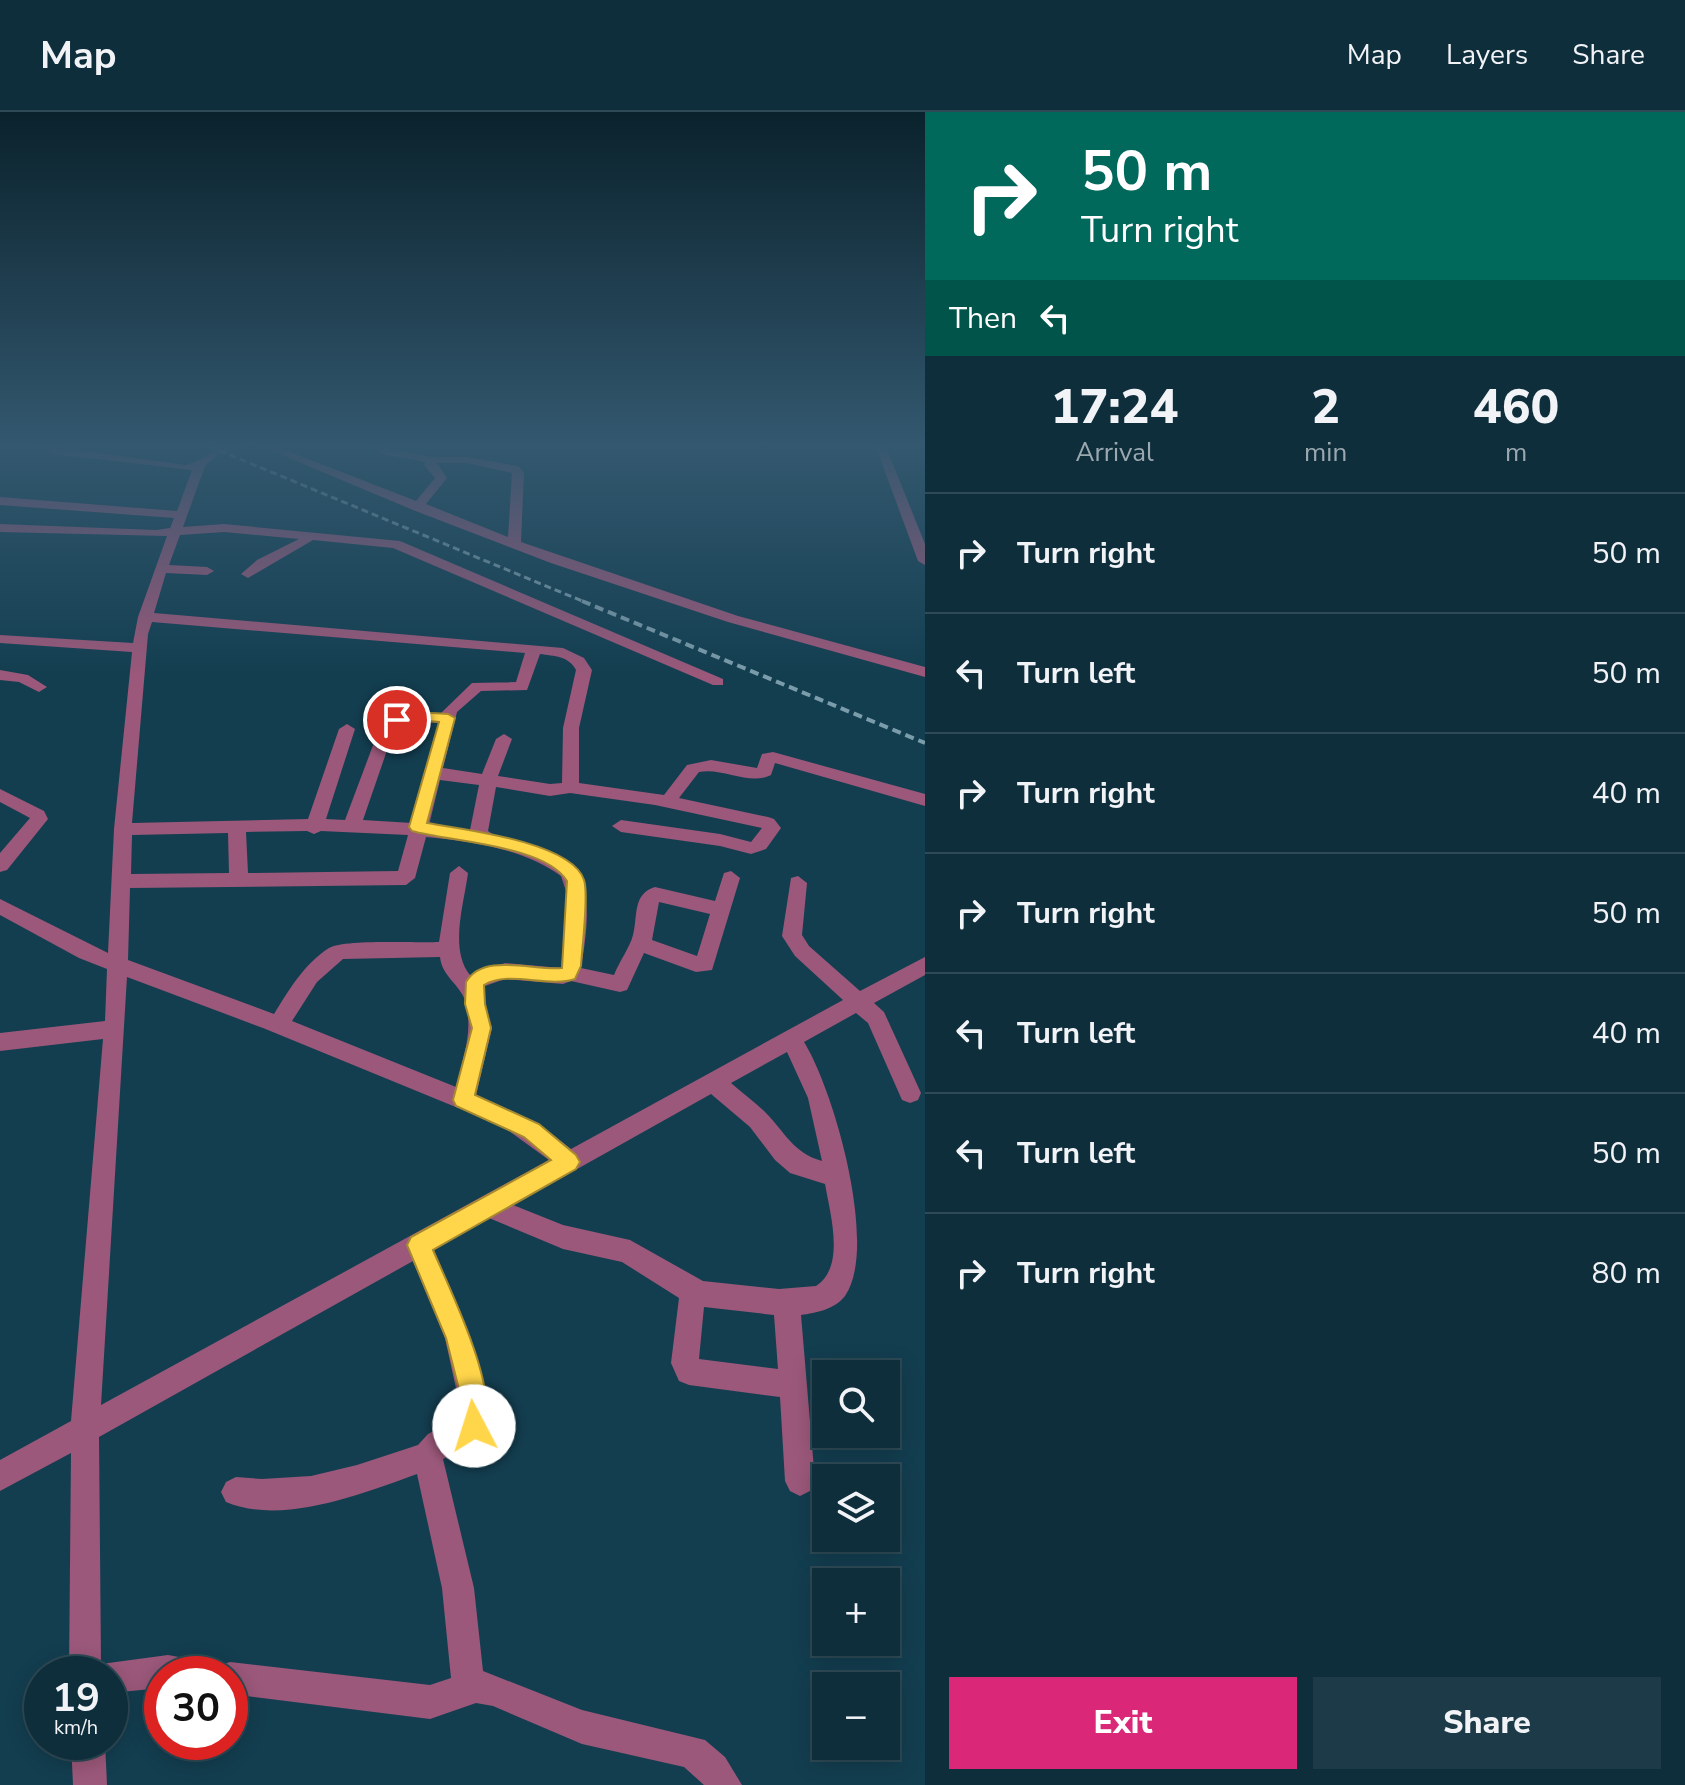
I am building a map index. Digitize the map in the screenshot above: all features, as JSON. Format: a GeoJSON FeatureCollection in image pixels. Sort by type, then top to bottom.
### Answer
{"type":"FeatureCollection","features":[{"type":"Feature","properties":{"kind":"street"},"geometry":{"type":"LineString","coordinates":[[85,1656],[85,1427],[115,1029],[123,829],[145,617],[180,520]]}},
{"type":"Feature","properties":{"kind":"street"},"geometry":{"type":"LineString","coordinates":[[451,520],[733,619],[925,672]]}},
{"type":"Feature","properties":{"kind":"street"},"geometry":{"type":"LineString","coordinates":[[514,544],[515,520]]}},
{"type":"Feature","properties":{"kind":"street"},"geometry":{"type":"LineString","coordinates":[[910,520],[925,558]]}},
{"type":"Feature","properties":{"kind":"street"},"geometry":{"type":"LineString","coordinates":[[0,528],[174,534],[213,528],[395,544],[718,682]]}},
{"type":"Feature","properties":{"kind":"street"},"geometry":{"type":"LineString","coordinates":[[248,574],[261,561],[289,551],[309,537]]}},
{"type":"Feature","properties":{"kind":"street"},"geometry":{"type":"LineString","coordinates":[[161,569],[207,571]]}},
{"type":"Feature","properties":{"kind":"street"},"geometry":{"type":"LineString","coordinates":[[145,617],[556,651],[579,661],[584,670],[571,728],[570,787]]}},
{"type":"Feature","properties":{"kind":"street"},"geometry":{"type":"LineString","coordinates":[[556,651],[587,627]]}},
{"type":"Feature","properties":{"kind":"street"},"geometry":{"type":"LineString","coordinates":[[0,639],[140,648]]}},
{"type":"Feature","properties":{"kind":"street"},"geometry":{"type":"LineString","coordinates":[[122,881],[402,880],[409,876],[417,827],[452,707],[477,686],[522,687],[534,649]]}},
{"type":"Feature","properties":{"kind":"street"},"geometry":{"type":"LineString","coordinates":[[0,675],[23,678],[39,687]]}},
{"type":"Feature","properties":{"kind":"street"},"geometry":{"type":"LineString","coordinates":[[352,826],[387,727],[406,717],[448,718]]}},
{"type":"Feature","properties":{"kind":"street"},"geometry":{"type":"LineString","coordinates":[[314,828],[347,729]]}},
{"type":"Feature","properties":{"kind":"street"},"geometry":{"type":"LineString","coordinates":[[482,838],[479,832],[480,811],[504,739]]}},
{"type":"Feature","properties":{"kind":"street"},"geometry":{"type":"LineString","coordinates":[[669,801],[687,771],[696,767],[716,766],[760,774],[765,771],[768,758],[773,757],[925,800]]}},
{"type":"Feature","properties":{"kind":"street"},"geometry":{"type":"LineString","coordinates":[[432,777],[440,773],[550,790],[570,787],[669,801],[768,823],[772,828],[760,845],[751,848],[720,840],[621,826]]}},
{"type":"Feature","properties":{"kind":"street"},"geometry":{"type":"LineString","coordinates":[[0,795],[38,815],[39,819],[0,865]]}},
{"type":"Feature","properties":{"kind":"street"},"geometry":{"type":"LineString","coordinates":[[123,829],[417,827],[482,838],[548,856],[573,874],[577,894],[569,973]]}},
{"type":"Feature","properties":{"kind":"street"},"geometry":{"type":"LineString","coordinates":[[237,828],[239,880]]}},
{"type":"Feature","properties":{"kind":"street"},"geometry":{"type":"LineString","coordinates":[[459,873],[450,949],[453,973],[474,996]]}},
{"type":"Feature","properties":{"kind":"street"},"geometry":{"type":"LineString","coordinates":[[464,1100],[481,1028],[474,996],[475,982],[491,974],[558,976],[569,973],[620,984],[636,947],[642,944],[696,964],[705,964],[731,878]]}},
{"type":"Feature","properties":{"kind":"street"},"geometry":{"type":"LineString","coordinates":[[798,883],[792,936],[802,951],[859,1001],[880,1024],[910,1093]]}},
{"type":"Feature","properties":{"kind":"street"},"geometry":{"type":"LineString","coordinates":[[642,944],[647,902],[655,894],[723,910]]}},
{"type":"Feature","properties":{"kind":"street"},"geometry":{"type":"LineString","coordinates":[[0,906],[86,953],[278,1025],[464,1100],[531,1131],[569,1162]]}},
{"type":"Feature","properties":{"kind":"street"},"geometry":{"type":"LineString","coordinates":[[278,1025],[310,976],[337,953],[349,950],[393,952],[450,949]]}},
{"type":"Feature","properties":{"kind":"street"},"geometry":{"type":"LineString","coordinates":[[0,1476],[925,965]]}},
{"type":"Feature","properties":{"kind":"street"},"geometry":{"type":"LineString","coordinates":[[0,1042],[115,1029]]}},
{"type":"Feature","properties":{"kind":"street"},"geometry":{"type":"LineString","coordinates":[[489,1206],[571,1239],[620,1249],[639,1257],[693,1291],[787,1305],[824,1297],[835,1289],[847,1256],[827,1125],[812,1076],[790,1039]]}},
{"type":"Feature","properties":{"kind":"street"},"geometry":{"type":"LineString","coordinates":[[713,1082],[758,1120],[783,1152],[798,1165],[836,1176]]}},
{"type":"Feature","properties":{"kind":"street"},"geometry":{"type":"LineString","coordinates":[[236,1492],[290,1496],[331,1489],[428,1456],[434,1446],[466,1433],[474,1426],[477,1417],[458,1338],[419,1245]]}},
{"type":"Feature","properties":{"kind":"street"},"geometry":{"type":"LineString","coordinates":[[693,1291],[685,1363],[689,1371],[792,1385]]}},
{"type":"Feature","properties":{"kind":"street"},"geometry":{"type":"LineString","coordinates":[[787,1305],[800,1481]]}},
{"type":"Feature","properties":{"kind":"street"},"geometry":{"type":"LineString","coordinates":[[428,1456],[458,1588],[468,1688]]}},
{"type":"Feature","properties":{"kind":"street"},"geometry":{"type":"LineString","coordinates":[[248,1680],[430,1702],[476,1686],[494,1690],[582,1727],[693,1752],[713,1769],[725,1785]]}},
{"type":"Feature","properties":{"kind":"street"},"geometry":{"type":"LineString","coordinates":[[89,1760],[90,1785]]}},
{"type":"Feature","properties":{"kind":"railway"},"geometry":{"type":"LineString","coordinates":[[387,520],[587,603]]}},
{"type":"Feature","properties":{"kind":"railway"},"geometry":{"type":"LineString","coordinates":[[582,601],[925,743]]}},
{"type":"Feature","properties":{"kind":"route"},"geometry":{"type":"LineString","coordinates":[[397,720],[416,716],[448,718],[417,827],[482,838],[548,856],[567,867],[576,881],[572,966],[569,973],[558,976],[502,972],[483,976],[475,982],[475,1004],[482,1021],[464,1100],[531,1131],[569,1162],[419,1245],[458,1338],[475,1401],[477,1417],[474,1426]]}}]}
